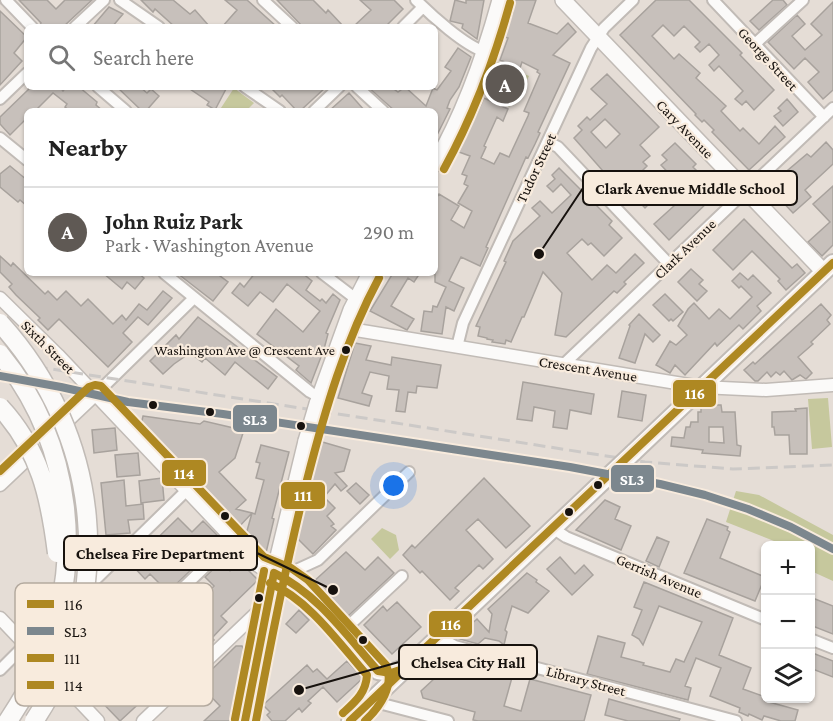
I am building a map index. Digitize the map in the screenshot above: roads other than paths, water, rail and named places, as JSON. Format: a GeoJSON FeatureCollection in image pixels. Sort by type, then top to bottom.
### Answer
{"type":"FeatureCollection","features":[{"type":"Feature","properties":{"kind":"highway"},"geometry":{"type":"LineString","coordinates":[[0,323],[34,366],[70,436],[80,471],[87,519],[86,583]]}},
{"type":"Feature","properties":{"kind":"highway"},"geometry":{"type":"LineString","coordinates":[[0,354],[30,398],[45,428],[56,460],[67,519],[67,556],[64,583]]}},
{"type":"Feature","properties":{"kind":"highway"},"geometry":{"type":"LineString","coordinates":[[0,407],[21,434],[43,478],[53,518],[62,583]]}},
{"type":"Feature","properties":{"kind":"highway"},"geometry":{"type":"LineString","coordinates":[[8,721],[17,706]]}},
{"type":"Feature","properties":{"kind":"highway"},"geometry":{"type":"LineString","coordinates":[[34,721],[42,706]]}},
{"type":"Feature","properties":{"kind":"main road"},"geometry":{"type":"LineString","coordinates":[[438,157],[466,103],[486,52],[500,0]]}},
{"type":"Feature","properties":{"kind":"main road","name":"Cary Avenue"},"geometry":{"type":"LineString","coordinates":[[563,0],[745,191],[830,273]]}},
{"type":"Feature","properties":{"kind":"main road"},"geometry":{"type":"LineString","coordinates":[[350,721],[366,710],[409,665],[701,387],[830,273]]}},
{"type":"Feature","properties":{"kind":"main road"},"geometry":{"type":"LineString","coordinates":[[245,720],[267,603],[306,441],[344,328],[368,276]]}},
{"type":"Feature","properties":{"kind":"main road"},"geometry":{"type":"LineString","coordinates":[[274,573],[297,585],[378,671],[391,672],[409,665]]}},
{"type":"Feature","properties":{"kind":"main road"},"geometry":{"type":"LineString","coordinates":[[366,710],[377,686],[378,671]]}},
{"type":"Feature","properties":{"kind":"street"},"geometry":{"type":"LineString","coordinates":[[6,0],[29,24]]}},
{"type":"Feature","properties":{"kind":"street"},"geometry":{"type":"LineString","coordinates":[[78,24],[104,0]]}},
{"type":"Feature","properties":{"kind":"street"},"geometry":{"type":"LineString","coordinates":[[120,0],[155,24]]}},
{"type":"Feature","properties":{"kind":"street"},"geometry":{"type":"LineString","coordinates":[[263,0],[289,24]]}},
{"type":"Feature","properties":{"kind":"street","name":"Tudor Street"},"geometry":{"type":"LineString","coordinates":[[457,347],[463,323],[598,36],[633,0]]}},
{"type":"Feature","properties":{"kind":"street","name":"George Street"},"geometry":{"type":"LineString","coordinates":[[713,0],[824,117]]}},
{"type":"Feature","properties":{"kind":"street"},"geometry":{"type":"LineString","coordinates":[[755,44],[803,0]]}},
{"type":"Feature","properties":{"kind":"street"},"geometry":{"type":"LineString","coordinates":[[405,24],[420,4],[475,47],[486,52]]}},
{"type":"Feature","properties":{"kind":"street"},"geometry":{"type":"LineString","coordinates":[[0,99],[24,76]]}},
{"type":"Feature","properties":{"kind":"street"},"geometry":{"type":"LineString","coordinates":[[102,90],[122,108]]}},
{"type":"Feature","properties":{"kind":"street"},"geometry":{"type":"LineString","coordinates":[[249,90],[276,108]]}},
{"type":"Feature","properties":{"kind":"street"},"geometry":{"type":"LineString","coordinates":[[317,108],[336,90]]}},
{"type":"Feature","properties":{"kind":"street"},"geometry":{"type":"LineString","coordinates":[[360,90],[380,108]]}},
{"type":"Feature","properties":{"kind":"street","name":"Clark Avenue"},"geometry":{"type":"LineString","coordinates":[[564,364],[833,108]]}},
{"type":"Feature","properties":{"kind":"street"},"geometry":{"type":"LineString","coordinates":[[0,138],[24,158]]}},
{"type":"Feature","properties":{"kind":"street"},"geometry":{"type":"LineString","coordinates":[[548,142],[558,147],[669,264]]}},
{"type":"Feature","properties":{"kind":"street"},"geometry":{"type":"LineString","coordinates":[[168,276],[318,400]]}},
{"type":"Feature","properties":{"kind":"street"},"geometry":{"type":"LineString","coordinates":[[326,276],[356,299]]}},
{"type":"Feature","properties":{"kind":"street","name":"Sixth Street"},"geometry":{"type":"LineString","coordinates":[[0,298],[95,394],[260,568],[274,573]]}},
{"type":"Feature","properties":{"kind":"street"},"geometry":{"type":"LineString","coordinates":[[0,484],[194,298]]}},
{"type":"Feature","properties":{"kind":"street","name":"Crescent Avenue"},"geometry":{"type":"LineString","coordinates":[[344,328],[701,387],[759,390],[833,386]]}},
{"type":"Feature","properties":{"kind":"street"},"geometry":{"type":"LineString","coordinates":[[274,573],[294,571],[318,560],[409,472]]}},
{"type":"Feature","properties":{"kind":"street"},"geometry":{"type":"LineString","coordinates":[[96,579],[186,491]]}},
{"type":"Feature","properties":{"kind":"street","name":"Gerrish Avenue"},"geometry":{"type":"LineString","coordinates":[[554,529],[566,537],[761,618]]}},
{"type":"Feature","properties":{"kind":"street"},"geometry":{"type":"LineString","coordinates":[[188,583],[233,540]]}},
{"type":"Feature","properties":{"kind":"street"},"geometry":{"type":"LineString","coordinates":[[342,632],[402,576]]}},
{"type":"Feature","properties":{"kind":"street"},"geometry":{"type":"LineString","coordinates":[[213,654],[267,603]]}},
{"type":"Feature","properties":{"kind":"street"},"geometry":{"type":"LineString","coordinates":[[0,618],[15,634]]}},
{"type":"Feature","properties":{"kind":"street","name":"Library Street"},"geometry":{"type":"LineString","coordinates":[[439,637],[454,646],[736,721]]}},
{"type":"Feature","properties":{"kind":"street"},"geometry":{"type":"LineString","coordinates":[[815,641],[833,648]]}},
{"type":"Feature","properties":{"kind":"street"},"geometry":{"type":"LineString","coordinates":[[0,670],[15,655]]}},
{"type":"Feature","properties":{"kind":"street"},"geometry":{"type":"LineString","coordinates":[[84,706],[98,721]]}},
{"type":"Feature","properties":{"kind":"street"},"geometry":{"type":"LineString","coordinates":[[143,721],[159,706]]}},
{"type":"Feature","properties":{"kind":"street"},"geometry":{"type":"LineString","coordinates":[[366,710],[448,721]]}},
{"type":"Feature","properties":{"kind":"railway"},"geometry":{"type":"LineString","coordinates":[[0,361],[645,462],[733,469],[833,465]]}},
{"type":"Feature","properties":{"kind":"place","name":"John Ruiz Park"},"geometry":{"type":"Point","coordinates":[505,84]}},
{"type":"Feature","properties":{"kind":"place","name":"Clark Avenue Middle School"},"geometry":{"type":"Point","coordinates":[539,254]}},
{"type":"Feature","properties":{"kind":"place","name":"Washington Ave @ Crescent Ave"},"geometry":{"type":"Point","coordinates":[346,350]}},
{"type":"Feature","properties":{"kind":"place","name":"Chelsea Fire Department"},"geometry":{"type":"Point","coordinates":[333,590]}},
{"type":"Feature","properties":{"kind":"place","name":"Chelsea City Hall"},"geometry":{"type":"Point","coordinates":[299,690]}}]}
